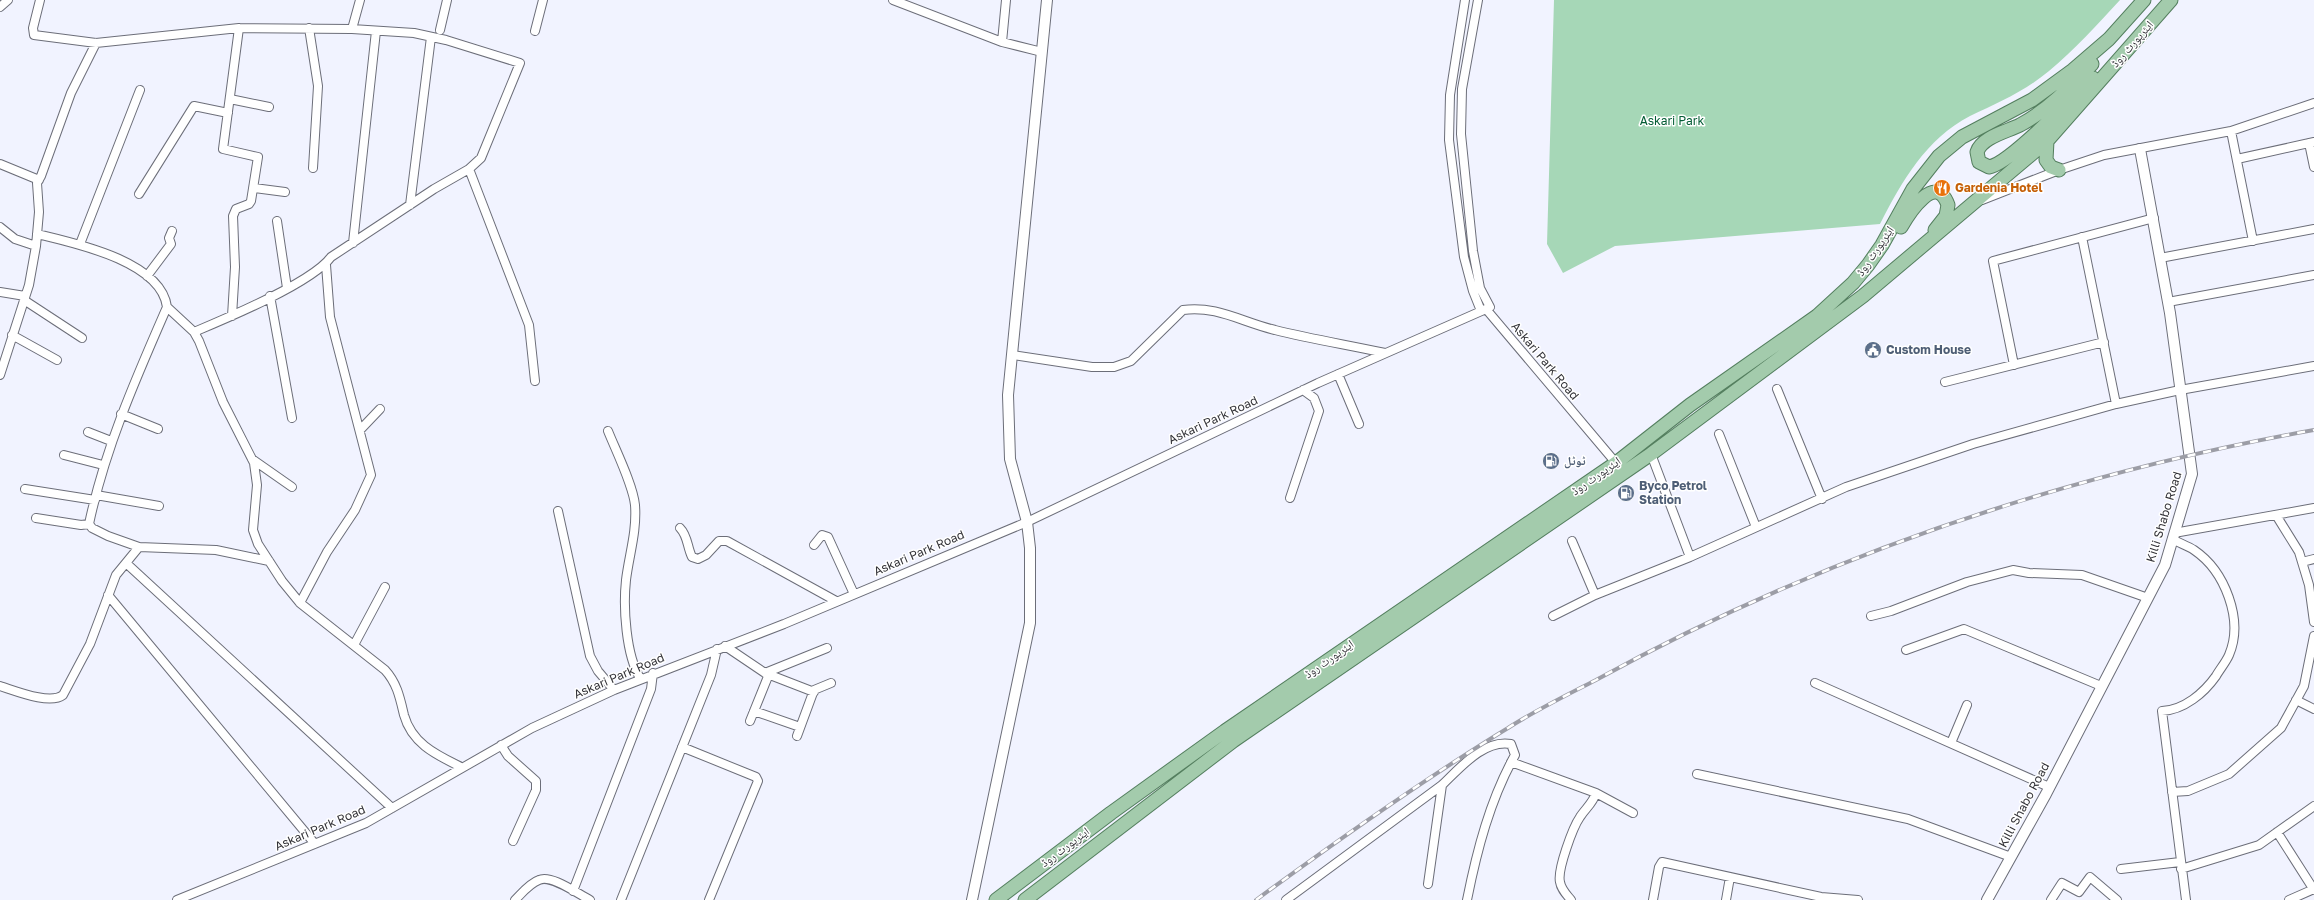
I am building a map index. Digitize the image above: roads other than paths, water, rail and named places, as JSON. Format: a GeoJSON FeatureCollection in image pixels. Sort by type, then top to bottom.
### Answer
{"type":"FeatureCollection","features":[{"type":"Feature","properties":{"kind":"main road","name":"ایئرپورٹ روڈ"},"geometry":{"type":"LineString","coordinates":[[996,900],[1111,813],[1225,731],[1616,463],[1690,405],[1817,316],[1853,283],[1873,258],[1922,174],[1944,151],[1962,138],[2032,100],[2073,70],[2109,39],[2144,0]]}},
{"type":"Feature","properties":{"kind":"main road","name":"ایئرپورٹ روڈ"},"geometry":{"type":"LineString","coordinates":[[1025,900],[1233,741],[1651,454],[1841,313],[1976,203],[2047,141],[2170,0]]}},
{"type":"Feature","properties":{"kind":"main road"},"geometry":{"type":"LineString","coordinates":[[2109,39],[2093,63],[2063,94],[2032,118],[1981,145],[1977,152],[1979,162],[1988,167],[2003,160],[2041,128],[2098,73],[2121,57]]}},
{"type":"Feature","properties":{"kind":"main road"},"geometry":{"type":"LineString","coordinates":[[2047,141],[2046,160],[2051,167],[2059,170]]}},
{"type":"Feature","properties":{"kind":"main road"},"geometry":{"type":"LineString","coordinates":[[1873,258],[1884,251],[1920,200],[1930,193],[1939,193],[1946,199],[1948,205],[1946,216],[1918,250]]}},
{"type":"Feature","properties":{"kind":"street"},"geometry":{"type":"LineString","coordinates":[[0,7],[8,0]]}},
{"type":"Feature","properties":{"kind":"street"},"geometry":{"type":"LineString","coordinates":[[40,0],[33,28],[34,35],[96,43],[240,28],[352,29],[414,33],[520,63],[481,158],[469,169],[410,205],[331,257],[326,265],[287,288],[232,316],[194,332]]}},
{"type":"Feature","properties":{"kind":"street"},"geometry":{"type":"LineString","coordinates":[[352,29],[360,0]]}},
{"type":"Feature","properties":{"kind":"street"},"geometry":{"type":"LineString","coordinates":[[440,30],[447,0]]}},
{"type":"Feature","properties":{"kind":"street"},"geometry":{"type":"LineString","coordinates":[[535,31],[543,0]]}},
{"type":"Feature","properties":{"kind":"street"},"geometry":{"type":"LineString","coordinates":[[893,0],[911,4],[1002,42],[1042,52]]}},
{"type":"Feature","properties":{"kind":"street"},"geometry":{"type":"LineString","coordinates":[[1002,42],[1006,0]]}},
{"type":"Feature","properties":{"kind":"street"},"geometry":{"type":"LineString","coordinates":[[972,900],[1030,623],[1030,548],[1027,522],[1010,458],[1008,395],[1047,0]]}},
{"type":"Feature","properties":{"kind":"street"},"geometry":{"type":"LineString","coordinates":[[1465,0],[1450,95],[1449,140],[1464,257],[1473,291],[1486,309]]}},
{"type":"Feature","properties":{"kind":"street"},"geometry":{"type":"LineString","coordinates":[[1478,0],[1462,89],[1461,134],[1473,251],[1480,288],[1486,309]]}},
{"type":"Feature","properties":{"kind":"street"},"geometry":{"type":"LineString","coordinates":[[232,316],[235,267],[234,211],[249,204],[254,188],[258,156],[223,149],[240,28]]}},
{"type":"Feature","properties":{"kind":"street"},"geometry":{"type":"LineString","coordinates":[[309,28],[318,86],[313,168]]}},
{"type":"Feature","properties":{"kind":"street"},"geometry":{"type":"LineString","coordinates":[[353,243],[376,31]]}},
{"type":"Feature","properties":{"kind":"street"},"geometry":{"type":"LineString","coordinates":[[410,205],[431,37]]}},
{"type":"Feature","properties":{"kind":"street"},"geometry":{"type":"LineString","coordinates":[[0,375],[24,298],[36,246],[39,212],[37,187],[39,180],[71,93],[96,43]]}},
{"type":"Feature","properties":{"kind":"street"},"geometry":{"type":"LineString","coordinates":[[80,244],[140,90]]}},
{"type":"Feature","properties":{"kind":"street"},"geometry":{"type":"LineString","coordinates":[[230,99],[269,108]]}},
{"type":"Feature","properties":{"kind":"street"},"geometry":{"type":"LineString","coordinates":[[1976,203],[2059,170],[2104,155],[2231,131],[2314,103]]}},
{"type":"Feature","properties":{"kind":"street"},"geometry":{"type":"LineString","coordinates":[[139,194],[194,106],[228,113]]}},
{"type":"Feature","properties":{"kind":"street"},"geometry":{"type":"LineString","coordinates":[[2231,131],[2253,241]]}},
{"type":"Feature","properties":{"kind":"street"},"geometry":{"type":"LineString","coordinates":[[2237,159],[2312,143],[2314,167]]}},
{"type":"Feature","properties":{"kind":"street","name":"Killi Shabo Road"},"geometry":{"type":"LineString","coordinates":[[1987,900],[2049,787],[2165,565],[2192,474],[2168,302],[2154,218],[2140,149]]}},
{"type":"Feature","properties":{"kind":"street"},"geometry":{"type":"LineString","coordinates":[[0,164],[39,180]]}},
{"type":"Feature","properties":{"kind":"street"},"geometry":{"type":"LineString","coordinates":[[469,169],[529,325],[535,381]]}},
{"type":"Feature","properties":{"kind":"street"},"geometry":{"type":"LineString","coordinates":[[254,188],[285,192]]}},
{"type":"Feature","properties":{"kind":"street"},"geometry":{"type":"LineString","coordinates":[[2014,365],[1993,261],[2154,218]]}},
{"type":"Feature","properties":{"kind":"street"},"geometry":{"type":"LineString","coordinates":[[277,221],[287,288]]}},
{"type":"Feature","properties":{"kind":"street"},"geometry":{"type":"LineString","coordinates":[[0,227],[14,239],[36,246]]}},
{"type":"Feature","properties":{"kind":"street"},"geometry":{"type":"LineString","coordinates":[[2160,258],[2314,229]]}},
{"type":"Feature","properties":{"kind":"street"},"geometry":{"type":"LineString","coordinates":[[147,276],[172,244],[169,238],[172,231]]}},
{"type":"Feature","properties":{"kind":"street"},"geometry":{"type":"LineString","coordinates":[[37,234],[80,244],[119,260],[147,276],[162,292],[167,307],[194,332],[227,411],[252,459],[257,485],[253,530],[258,544],[300,603],[393,679],[408,727],[420,743],[434,753],[461,767]]}},
{"type":"Feature","properties":{"kind":"street"},"geometry":{"type":"LineString","coordinates":[[2082,237],[2116,404]]}},
{"type":"Feature","properties":{"kind":"street"},"geometry":{"type":"LineString","coordinates":[[300,603],[327,552],[355,510],[370,474],[330,317],[326,265]]}},
{"type":"Feature","properties":{"kind":"street"},"geometry":{"type":"LineString","coordinates":[[2168,302],[2314,275]]}},
{"type":"Feature","properties":{"kind":"street"},"geometry":{"type":"LineString","coordinates":[[0,292],[24,298],[82,338]]}},
{"type":"Feature","properties":{"kind":"street"},"geometry":{"type":"LineString","coordinates":[[270,296],[292,418]]}},
{"type":"Feature","properties":{"kind":"street"},"geometry":{"type":"LineString","coordinates":[[89,524],[103,465],[111,441],[167,307]]}},
{"type":"Feature","properties":{"kind":"street"},"geometry":{"type":"LineString","coordinates":[[1013,355],[1092,367],[1114,367],[1131,361],[1183,310],[1194,309],[1216,311],[1273,330],[1385,353]]}},
{"type":"Feature","properties":{"kind":"street","name":"Askari Park Road"},"geometry":{"type":"LineString","coordinates":[[177,900],[366,823],[461,767],[532,728],[640,678],[784,624],[1027,522],[1303,390],[1486,309],[1616,463]]}},
{"type":"Feature","properties":{"kind":"street"},"geometry":{"type":"LineString","coordinates":[[12,335],[57,360]]}},
{"type":"Feature","properties":{"kind":"street"},"geometry":{"type":"LineString","coordinates":[[1945,382],[2104,342]]}},
{"type":"Feature","properties":{"kind":"street"},"geometry":{"type":"LineString","coordinates":[[1553,616],[1594,595],[1690,557],[1846,488],[1974,444],[2116,404],[2180,390],[2314,366]]}},
{"type":"Feature","properties":{"kind":"street"},"geometry":{"type":"LineString","coordinates":[[1338,374],[1360,424]]}},
{"type":"Feature","properties":{"kind":"street"},"geometry":{"type":"LineString","coordinates":[[1777,389],[1822,499]]}},
{"type":"Feature","properties":{"kind":"street"},"geometry":{"type":"LineString","coordinates":[[1290,498],[1319,411],[1314,398],[1303,390]]}},
{"type":"Feature","properties":{"kind":"street"},"geometry":{"type":"LineString","coordinates":[[360,430],[380,409]]}},
{"type":"Feature","properties":{"kind":"street"},"geometry":{"type":"LineString","coordinates":[[121,414],[158,429]]}},
{"type":"Feature","properties":{"kind":"street"},"geometry":{"type":"LineString","coordinates":[[608,431],[634,504],[634,544],[626,580],[625,600],[631,655],[635,670],[640,678]]}},
{"type":"Feature","properties":{"kind":"street"},"geometry":{"type":"LineString","coordinates":[[88,432],[111,441]]}},
{"type":"Feature","properties":{"kind":"street"},"geometry":{"type":"LineString","coordinates":[[1719,434],[1756,527]]}},
{"type":"Feature","properties":{"kind":"street"},"geometry":{"type":"LineString","coordinates":[[1651,454],[1690,557]]}},
{"type":"Feature","properties":{"kind":"street"},"geometry":{"type":"LineString","coordinates":[[64,456],[103,465]]}},
{"type":"Feature","properties":{"kind":"street"},"geometry":{"type":"LineString","coordinates":[[252,459],[292,487]]}},
{"type":"Feature","properties":{"kind":"street"},"geometry":{"type":"LineString","coordinates":[[25,489],[159,506]]}},
{"type":"Feature","properties":{"kind":"street"},"geometry":{"type":"LineString","coordinates":[[2173,536],[2314,508]]}},
{"type":"Feature","properties":{"kind":"street"},"geometry":{"type":"LineString","coordinates":[[558,511],[590,656],[598,671],[614,690]]}},
{"type":"Feature","properties":{"kind":"street"},"geometry":{"type":"LineString","coordinates":[[2276,515],[2299,552],[2309,585],[2314,622]]}},
{"type":"Feature","properties":{"kind":"street"},"geometry":{"type":"LineString","coordinates":[[36,518],[81,525],[89,524]]}},
{"type":"Feature","properties":{"kind":"street"},"geometry":{"type":"LineString","coordinates":[[89,524],[92,528],[108,536],[139,547],[216,550],[234,552],[269,561]]}},
{"type":"Feature","properties":{"kind":"street"},"geometry":{"type":"LineString","coordinates":[[680,528],[686,534],[688,549],[692,557],[698,559],[706,555],[719,541],[726,541],[836,601]]}},
{"type":"Feature","properties":{"kind":"street"},"geometry":{"type":"LineString","coordinates":[[814,544],[822,535],[828,537],[854,594]]}},
{"type":"Feature","properties":{"kind":"street"},"geometry":{"type":"LineString","coordinates":[[2173,536],[2194,550],[2211,565],[2228,592],[2235,628],[2229,655],[2207,690],[2174,710],[2162,711],[2180,865],[2186,900]]}},
{"type":"Feature","properties":{"kind":"street"},"geometry":{"type":"LineString","coordinates":[[1572,541],[1594,595]]}},
{"type":"Feature","properties":{"kind":"street"},"geometry":{"type":"LineString","coordinates":[[0,686],[50,700],[58,699],[63,695],[90,644],[116,575],[139,547]]}},
{"type":"Feature","properties":{"kind":"street"},"geometry":{"type":"LineString","coordinates":[[2302,562],[2314,559]]}},
{"type":"Feature","properties":{"kind":"street"},"geometry":{"type":"LineString","coordinates":[[126,563],[392,808]]}},
{"type":"Feature","properties":{"kind":"street"},"geometry":{"type":"LineString","coordinates":[[1871,616],[1891,611],[1967,582],[2013,570],[2030,574],[2082,575],[2148,598]]}},
{"type":"Feature","properties":{"kind":"street"},"geometry":{"type":"LineString","coordinates":[[354,646],[385,587]]}},
{"type":"Feature","properties":{"kind":"street"},"geometry":{"type":"LineString","coordinates":[[108,595],[315,844]]}},
{"type":"Feature","properties":{"kind":"street"},"geometry":{"type":"LineString","coordinates":[[1906,650],[1964,629],[2101,686]]}},
{"type":"Feature","properties":{"kind":"street"},"geometry":{"type":"LineString","coordinates":[[2172,792],[2188,791],[2229,774],[2281,728],[2304,686],[2314,636]]}},
{"type":"Feature","properties":{"kind":"street"},"geometry":{"type":"LineString","coordinates":[[725,646],[767,674],[814,692]]}},
{"type":"Feature","properties":{"kind":"street"},"geometry":{"type":"LineString","coordinates":[[750,721],[767,674],[827,648]]}},
{"type":"Feature","properties":{"kind":"street"},"geometry":{"type":"LineString","coordinates":[[621,900],[711,675],[717,649]]}},
{"type":"Feature","properties":{"kind":"street"},"geometry":{"type":"LineString","coordinates":[[573,891],[651,689],[653,673]]}},
{"type":"Feature","properties":{"kind":"street"},"geometry":{"type":"LineString","coordinates":[[797,736],[814,692],[831,683]]}},
{"type":"Feature","properties":{"kind":"street"},"geometry":{"type":"LineString","coordinates":[[1815,683],[2049,787]]}},
{"type":"Feature","properties":{"kind":"street"},"geometry":{"type":"LineString","coordinates":[[2296,700],[2314,709]]}},
{"type":"Feature","properties":{"kind":"street"},"geometry":{"type":"LineString","coordinates":[[1951,743],[1967,705]]}},
{"type":"Feature","properties":{"kind":"street"},"geometry":{"type":"LineString","coordinates":[[754,711],[800,727]]}},
{"type":"Feature","properties":{"kind":"street"},"geometry":{"type":"LineString","coordinates":[[1286,900],[1442,785],[1476,754],[1502,742],[1511,744],[1515,755],[1478,846],[1467,900]]}},
{"type":"Feature","properties":{"kind":"street"},"geometry":{"type":"LineString","coordinates":[[500,745],[508,756],[536,781],[536,790],[513,841]]}},
{"type":"Feature","properties":{"kind":"street"},"geometry":{"type":"LineString","coordinates":[[682,747],[756,777],[758,781],[709,900]]}},
{"type":"Feature","properties":{"kind":"street"},"geometry":{"type":"LineString","coordinates":[[1511,762],[1596,793],[1633,813]]}},
{"type":"Feature","properties":{"kind":"street"},"geometry":{"type":"LineString","coordinates":[[1697,774],[1908,819],[2011,858]]}},
{"type":"Feature","properties":{"kind":"street"},"geometry":{"type":"LineString","coordinates":[[1428,884],[1442,785]]}},
{"type":"Feature","properties":{"kind":"street"},"geometry":{"type":"LineString","coordinates":[[1571,900],[1561,887],[1559,879],[1569,838],[1580,817],[1592,802],[1596,793]]}},
{"type":"Feature","properties":{"kind":"street"},"geometry":{"type":"LineString","coordinates":[[2121,869],[2180,865],[2258,845],[2314,806]]}},
{"type":"Feature","properties":{"kind":"street"},"geometry":{"type":"LineString","coordinates":[[2277,832],[2314,889],[2290,900]]}},
{"type":"Feature","properties":{"kind":"street"},"geometry":{"type":"LineString","coordinates":[[1653,900],[1659,867],[1662,862],[1821,897],[1858,900]]}},
{"type":"Feature","properties":{"kind":"street"},"geometry":{"type":"LineString","coordinates":[[1726,900],[1730,876]]}},
{"type":"Feature","properties":{"kind":"street"},"geometry":{"type":"LineString","coordinates":[[2051,900],[2062,883],[2079,892],[2090,877],[2117,900]]}},
{"type":"Feature","properties":{"kind":"street"},"geometry":{"type":"LineString","coordinates":[[515,900],[533,884],[543,878],[553,880],[590,900]]}},
{"type":"Feature","properties":{"kind":"railway"},"geometry":{"type":"LineString","coordinates":[[1256,900],[1412,790],[1519,721],[1681,636],[1767,595],[1855,559],[1945,526],[2036,496],[2127,471],[2220,449],[2314,430]]}},
{"type":"Feature","properties":{"kind":"place","name":"Gardenia Hotel"},"geometry":{"type":"Point","coordinates":[1942,188]}},
{"type":"Feature","properties":{"kind":"place","name":"Custom House"},"geometry":{"type":"Point","coordinates":[1873,350]}},
{"type":"Feature","properties":{"kind":"place","name":"ٹوٹل"},"geometry":{"type":"Point","coordinates":[1551,461]}},
{"type":"Feature","properties":{"kind":"place","name":"Byco Petrol Station"},"geometry":{"type":"Point","coordinates":[1626,493]}},
{"type":"Feature","properties":{"kind":"park label","name":"Askari Park"},"geometry":{"type":"Point","coordinates":[1672,121]}}]}
